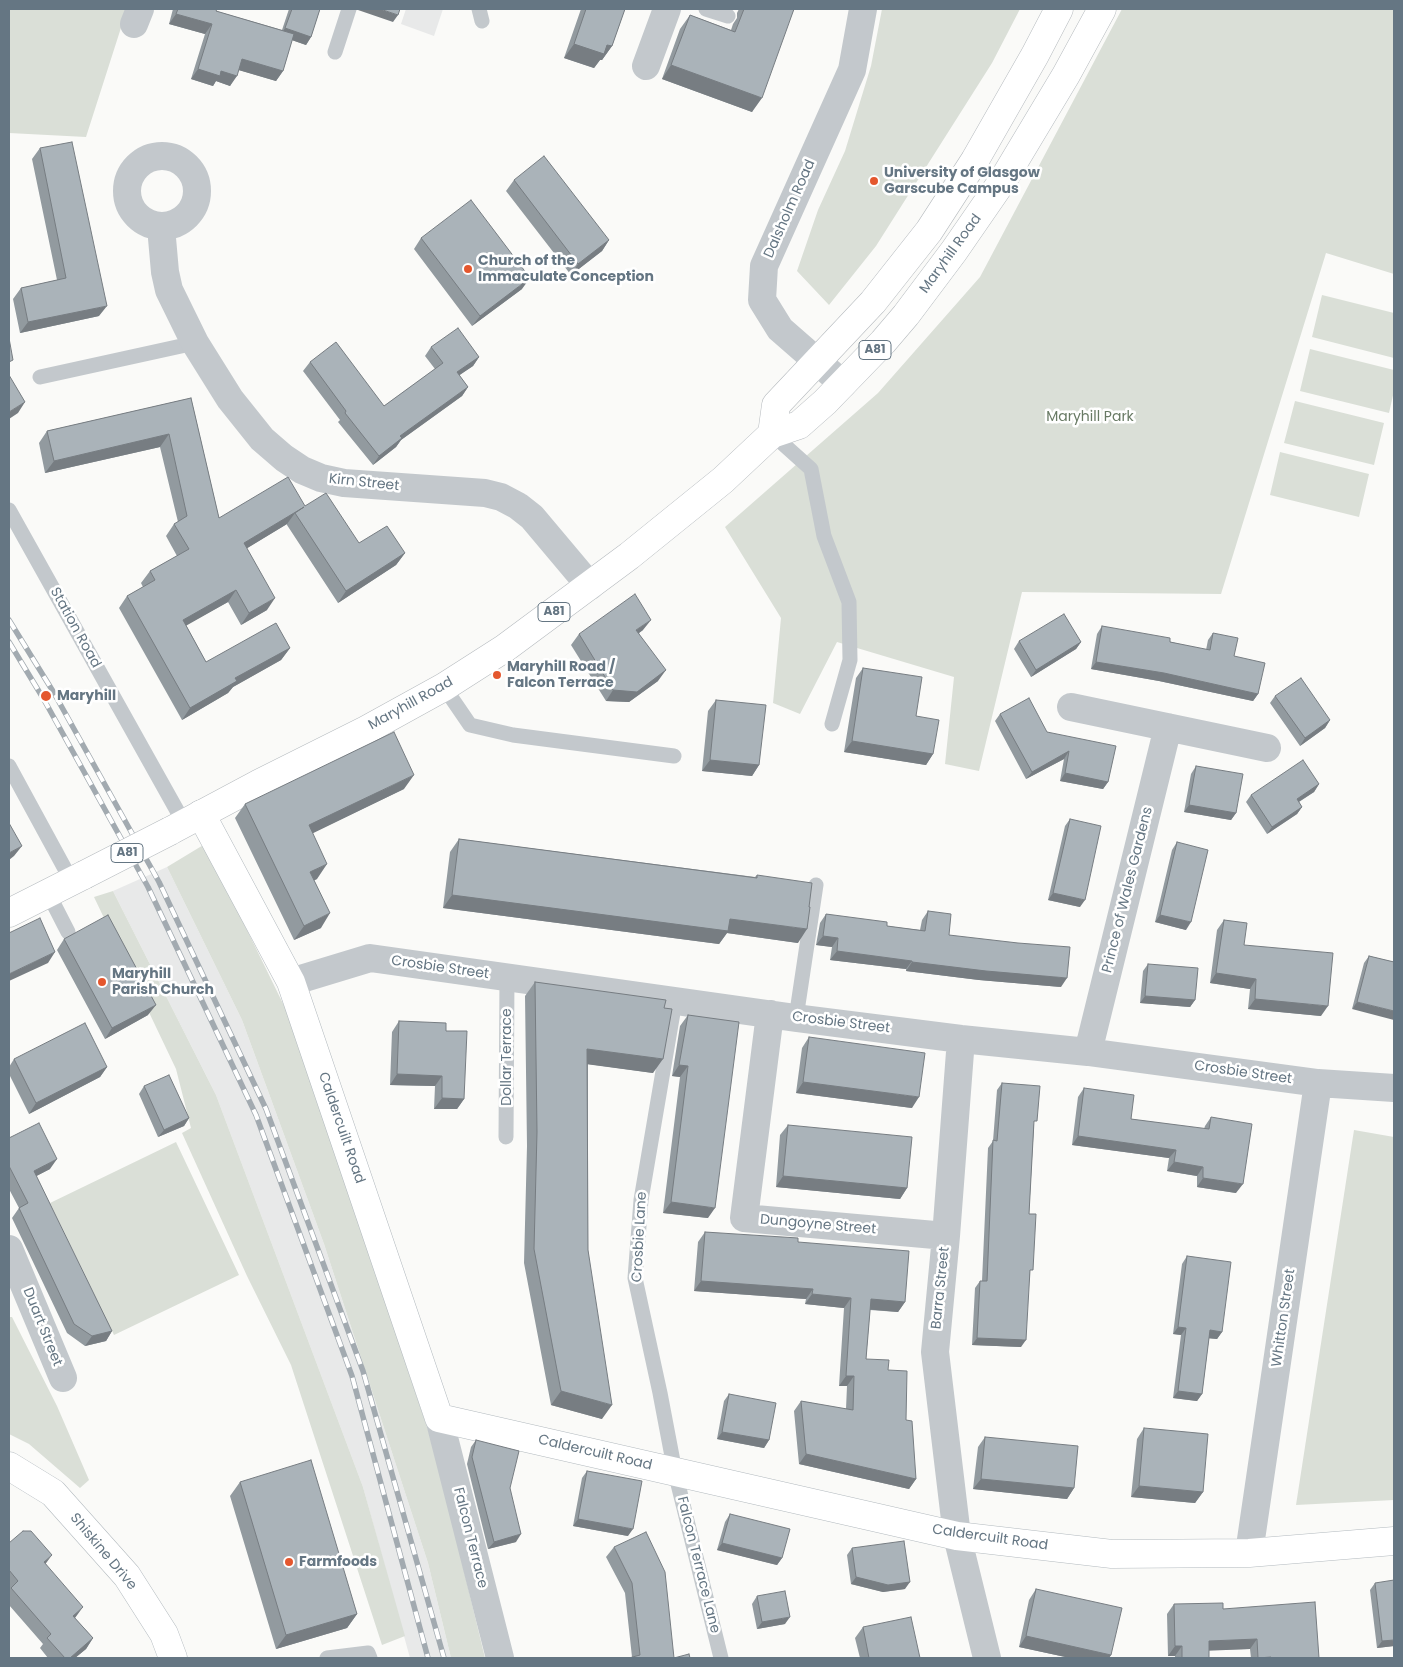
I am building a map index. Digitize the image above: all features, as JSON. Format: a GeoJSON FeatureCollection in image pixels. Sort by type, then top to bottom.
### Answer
{"type":"FeatureCollection","features":[{"type":"Feature","properties":{"kind":"main road","name":"A81"},"geometry":{"type":"LineString","coordinates":[[772,434],[776,405],[872,302],[929,231],[975,160],[1059,9]]}},
{"type":"Feature","properties":{"kind":"main road","name":"Maryhill Road"},"geometry":{"type":"LineString","coordinates":[[9,913],[366,730],[444,687],[505,648],[590,586],[723,480],[772,434],[799,425],[843,384],[906,315],[1003,180],[1102,9]]}},
{"type":"Feature","properties":{"kind":"main road","name":"Caldercuilt Road"},"geometry":{"type":"LineString","coordinates":[[185,823],[291,982],[439,1418],[957,1536],[1112,1554],[1250,1553],[1394,1541]]}},
{"type":"Feature","properties":{"kind":"main road","name":"Shiskine Drive"},"geometry":{"type":"LineString","coordinates":[[9,1466],[53,1493],[127,1576],[164,1634],[173,1658]]}},
{"type":"Feature","properties":{"kind":"street"},"geometry":{"type":"LineString","coordinates":[[646,66],[667,9]]}},
{"type":"Feature","properties":{"kind":"street","name":"Dalsholm Road"},"geometry":{"type":"LineString","coordinates":[[843,384],[780,328],[762,300],[764,266],[852,70],[864,9]]}},
{"type":"Feature","properties":{"kind":"street","name":"Kirn Street"},"geometry":{"type":"LineString","coordinates":[[162,227],[165,272],[169,290],[194,343],[230,399],[262,439],[284,458],[302,470],[321,478],[344,483],[485,493],[501,497],[518,506],[532,518],[590,586]]}},
{"type":"Feature","properties":{"kind":"street"},"geometry":{"type":"LineString","coordinates":[[1071,707],[1267,748]]}},
{"type":"Feature","properties":{"kind":"street","name":"Prince of Wales Gardens"},"geometry":{"type":"LineString","coordinates":[[1088,1052],[1168,727]]}},
{"type":"Feature","properties":{"kind":"street","name":"Crosbie Street"},"geometry":{"type":"LineString","coordinates":[[291,982],[370,958],[796,1018],[961,1039],[1088,1052],[1318,1083],[1394,1088]]}},
{"type":"Feature","properties":{"kind":"street","name":"Dungoyne Street"},"geometry":{"type":"LineString","coordinates":[[770,1014],[744,1218],[946,1236]]}},
{"type":"Feature","properties":{"kind":"street","name":"Barra Street"},"geometry":{"type":"LineString","coordinates":[[961,1039],[935,1352],[957,1536],[987,1658]]}},
{"type":"Feature","properties":{"kind":"street","name":"Whitton Street"},"geometry":{"type":"LineString","coordinates":[[1250,1553],[1318,1083]]}},
{"type":"Feature","properties":{"kind":"street","name":"Duart Street"},"geometry":{"type":"LineString","coordinates":[[12,1263],[63,1378]]}},
{"type":"Feature","properties":{"kind":"street","name":"Falcon Terrace"},"geometry":{"type":"LineString","coordinates":[[439,1418],[500,1658]]}},
{"type":"Feature","properties":{"kind":"lane"},"geometry":{"type":"LineString","coordinates":[[335,52],[350,9]]}},
{"type":"Feature","properties":{"kind":"lane"},"geometry":{"type":"LineString","coordinates":[[706,9],[728,16]]}},
{"type":"Feature","properties":{"kind":"lane"},"geometry":{"type":"LineString","coordinates":[[40,377],[194,343]]}},
{"type":"Feature","properties":{"kind":"lane"},"geometry":{"type":"LineString","coordinates":[[772,434],[811,469],[824,536],[849,602],[850,660],[832,724]]}},
{"type":"Feature","properties":{"kind":"lane","name":"Station Road"},"geometry":{"type":"LineString","coordinates":[[9,510],[185,823]]}},
{"type":"Feature","properties":{"kind":"lane"},"geometry":{"type":"LineString","coordinates":[[444,687],[470,725],[512,735],[674,756]]}},
{"type":"Feature","properties":{"kind":"lane"},"geometry":{"type":"LineString","coordinates":[[9,766],[68,883],[68,932]]}},
{"type":"Feature","properties":{"kind":"lane"},"geometry":{"type":"LineString","coordinates":[[796,1018],[816,885]]}},
{"type":"Feature","properties":{"kind":"lane","name":"Dollar Terrace"},"geometry":{"type":"LineString","coordinates":[[506,1136],[507,978]]}},
{"type":"Feature","properties":{"kind":"lane","name":"Crosbie Lane"},"geometry":{"type":"LineString","coordinates":[[675,1001],[641,1200],[635,1278],[675,1472]]}},
{"type":"Feature","properties":{"kind":"lane","name":"Falcon Terrace Lane"},"geometry":{"type":"LineString","coordinates":[[675,1472],[721,1658]]}},
{"type":"Feature","properties":{"kind":"lane"},"geometry":{"type":"LineString","coordinates":[[327,1658],[368,1653],[370,1658]]}},
{"type":"Feature","properties":{"kind":"shaded area"},"geometry":{"type":"Polygon","coordinates":[[[406,9],[443,9],[434,36],[401,24],[406,9]]]}},
{"type":"Feature","properties":{"kind":"shaded area"},"geometry":{"type":"Polygon","coordinates":[[[167,867],[242,1020],[324,1244],[428,1563],[451,1658],[410,1658],[363,1487],[216,1095],[113,891],[167,867]]]}},
{"type":"Feature","properties":{"kind":"green space"},"geometry":{"type":"Polygon","coordinates":[[[9,9],[127,9],[86,137],[9,133],[9,9]]]}},
{"type":"Feature","properties":{"kind":"green space","name":"University of Glasgow Garscube Campus"},"geometry":{"type":"Polygon","coordinates":[[[882,9],[1020,9],[992,63],[876,246],[829,305],[797,271],[818,210],[845,151],[871,66],[882,9]]]}},
{"type":"Feature","properties":{"kind":"green space","name":"Maryhill Park"},"geometry":{"type":"Polygon","coordinates":[[[1122,9],[1394,9],[1394,274],[1326,253],[1221,594],[1022,592],[979,771],[945,764],[954,677],[837,642],[800,714],[773,703],[781,618],[725,527],[878,393],[980,277],[1122,9]]]}},
{"type":"Feature","properties":{"kind":"green space"},"geometry":{"type":"Polygon","coordinates":[[[1322,295],[1394,313],[1394,358],[1312,337],[1322,295]]]}},
{"type":"Feature","properties":{"kind":"green space"},"geometry":{"type":"Polygon","coordinates":[[[1310,349],[1394,370],[1394,391],[1389,413],[1300,391],[1310,349]]]}},
{"type":"Feature","properties":{"kind":"green space"},"geometry":{"type":"Polygon","coordinates":[[[1295,401],[1384,423],[1374,465],[1284,443],[1295,401]]]}},
{"type":"Feature","properties":{"kind":"green space"},"geometry":{"type":"Polygon","coordinates":[[[1280,452],[1369,474],[1359,517],[1270,495],[1280,452]]]}},
{"type":"Feature","properties":{"kind":"green space"},"geometry":{"type":"Polygon","coordinates":[[[205,844],[291,1020],[435,1451],[485,1658],[451,1658],[428,1563],[324,1244],[242,1020],[167,867],[205,844]]]}},
{"type":"Feature","properties":{"kind":"green space"},"geometry":{"type":"Polygon","coordinates":[[[113,891],[216,1095],[363,1487],[405,1636],[382,1645],[291,1365],[247,1276],[182,1133],[191,1128],[176,1069],[94,897],[113,891]]]}},
{"type":"Feature","properties":{"kind":"green space"},"geometry":{"type":"Polygon","coordinates":[[[1354,1130],[1394,1137],[1394,1500],[1296,1505],[1354,1130]]]}},
{"type":"Feature","properties":{"kind":"green space"},"geometry":{"type":"Polygon","coordinates":[[[176,1142],[239,1275],[114,1335],[50,1203],[176,1142]]]}},
{"type":"Feature","properties":{"kind":"green space"},"geometry":{"type":"Polygon","coordinates":[[[9,1317],[12,1317],[57,1406],[89,1480],[80,1488],[29,1444],[9,1434],[9,1317]]]}},
{"type":"Feature","properties":{"kind":"building"},"geometry":{"type":"Polygon","coordinates":[[[178,9],[217,9],[216,11],[294,34],[283,71],[242,59],[237,76],[221,71],[220,76],[198,69],[212,24],[176,14],[178,9]]]}},
{"type":"Feature","properties":{"kind":"building"},"geometry":{"type":"Polygon","coordinates":[[[292,9],[320,9],[311,37],[285,28],[292,9]]]}},
{"type":"Feature","properties":{"kind":"building"},"geometry":{"type":"Polygon","coordinates":[[[380,9],[400,9],[398,15],[380,9]]]}},
{"type":"Feature","properties":{"kind":"building"},"geometry":{"type":"Polygon","coordinates":[[[586,9],[625,9],[612,46],[607,45],[604,54],[574,44],[586,9]]]}},
{"type":"Feature","properties":{"kind":"building"},"geometry":{"type":"Polygon","coordinates":[[[744,9],[794,9],[762,98],[671,65],[690,15],[735,32],[744,9]]]}},
{"type":"Feature","properties":{"kind":"building"},"geometry":{"type":"Polygon","coordinates":[[[72,142],[107,306],[28,322],[21,288],[66,278],[40,148],[72,142]]]}},
{"type":"Feature","properties":{"kind":"building"},"geometry":{"type":"Polygon","coordinates":[[[544,156],[609,240],[578,264],[514,180],[544,156]]]}},
{"type":"Feature","properties":{"kind":"building","name":"Church of the Immaculate Conception"},"geometry":{"type":"Polygon","coordinates":[[[471,200],[530,278],[480,316],[421,238],[471,200]]]}},
{"type":"Feature","properties":{"kind":"building"},"geometry":{"type":"Polygon","coordinates":[[[458,328],[479,357],[457,372],[468,387],[400,436],[402,438],[379,456],[345,413],[346,411],[310,362],[336,342],[384,406],[443,363],[431,347],[458,328]]]}},
{"type":"Feature","properties":{"kind":"building"},"geometry":{"type":"Polygon","coordinates":[[[9,338],[13,360],[9,362],[9,338]]]}},
{"type":"Feature","properties":{"kind":"building"},"geometry":{"type":"Polygon","coordinates":[[[9,375],[25,402],[9,412],[9,375]]]}},
{"type":"Feature","properties":{"kind":"building"},"geometry":{"type":"Polygon","coordinates":[[[191,398],[219,518],[288,477],[305,506],[326,493],[359,543],[387,526],[405,553],[346,591],[295,513],[304,507],[244,543],[275,598],[249,613],[236,590],[183,620],[206,662],[276,623],[290,648],[235,678],[237,681],[190,708],[127,596],[155,580],[150,571],[189,549],[174,524],[187,516],[169,434],[54,461],[47,431],[191,398]]]}},
{"type":"Feature","properties":{"kind":"building"},"geometry":{"type":"Polygon","coordinates":[[[635,594],[651,620],[636,630],[666,670],[637,692],[613,690],[579,634],[635,594]]]}},
{"type":"Feature","properties":{"kind":"building"},"geometry":{"type":"Polygon","coordinates":[[[1064,614],[1081,642],[1036,670],[1019,641],[1064,614]]]}},
{"type":"Feature","properties":{"kind":"building"},"geometry":{"type":"Polygon","coordinates":[[[1102,626],[1170,638],[1170,642],[1210,650],[1213,633],[1238,638],[1234,656],[1265,663],[1258,694],[1164,673],[1096,662],[1102,626]]]}},
{"type":"Feature","properties":{"kind":"building"},"geometry":{"type":"Polygon","coordinates":[[[863,668],[922,677],[916,716],[939,720],[933,754],[852,741],[863,668]]]}},
{"type":"Feature","properties":{"kind":"building"},"geometry":{"type":"Polygon","coordinates":[[[1301,678],[1330,720],[1305,738],[1275,696],[1301,678]]]}},
{"type":"Feature","properties":{"kind":"building"},"geometry":{"type":"Polygon","coordinates":[[[1029,698],[1047,732],[1116,746],[1108,782],[1065,773],[1069,751],[1032,772],[1000,714],[1029,698]]]}},
{"type":"Feature","properties":{"kind":"building"},"geometry":{"type":"Polygon","coordinates":[[[716,700],[766,705],[759,765],[710,760],[716,700]]]}},
{"type":"Feature","properties":{"kind":"building"},"geometry":{"type":"Polygon","coordinates":[[[394,732],[414,775],[309,825],[327,864],[310,872],[330,913],[304,926],[245,804],[394,732]]]}},
{"type":"Feature","properties":{"kind":"building"},"geometry":{"type":"Polygon","coordinates":[[[1303,760],[1319,784],[1297,799],[1302,807],[1272,827],[1251,795],[1303,760]]]}},
{"type":"Feature","properties":{"kind":"building"},"geometry":{"type":"Polygon","coordinates":[[[1196,766],[1243,774],[1236,813],[1189,805],[1196,766]]]}},
{"type":"Feature","properties":{"kind":"building"},"geometry":{"type":"Polygon","coordinates":[[[1070,819],[1101,826],[1085,900],[1053,893],[1070,819]]]}},
{"type":"Feature","properties":{"kind":"building"},"geometry":{"type":"Polygon","coordinates":[[[9,823],[22,846],[9,853],[9,823]]]}},
{"type":"Feature","properties":{"kind":"building"},"geometry":{"type":"Polygon","coordinates":[[[459,839],[757,878],[757,875],[812,883],[807,929],[730,919],[728,931],[452,895],[459,839]]]}},
{"type":"Feature","properties":{"kind":"building"},"geometry":{"type":"Polygon","coordinates":[[[1177,842],[1208,850],[1191,922],[1160,915],[1177,842]]]}},
{"type":"Feature","properties":{"kind":"building"},"geometry":{"type":"Polygon","coordinates":[[[928,911],[951,914],[949,935],[1070,947],[1067,978],[986,971],[837,951],[838,938],[823,936],[826,914],[887,922],[887,926],[925,931],[928,911]]]}},
{"type":"Feature","properties":{"kind":"building","name":"Maryhill Parish Church"},"geometry":{"type":"Polygon","coordinates":[[[108,915],[156,1005],[112,1028],[64,939],[108,915]]]}},
{"type":"Feature","properties":{"kind":"building"},"geometry":{"type":"Polygon","coordinates":[[[40,918],[55,952],[9,974],[9,933],[40,918]]]}},
{"type":"Feature","properties":{"kind":"building"},"geometry":{"type":"Polygon","coordinates":[[[1224,920],[1247,923],[1244,945],[1333,953],[1328,1006],[1255,999],[1256,979],[1216,973],[1224,920]]]}},
{"type":"Feature","properties":{"kind":"building"},"geometry":{"type":"Polygon","coordinates":[[[1369,956],[1394,962],[1394,1011],[1357,1002],[1369,956]]]}},
{"type":"Feature","properties":{"kind":"building"},"geometry":{"type":"Polygon","coordinates":[[[1148,964],[1198,968],[1195,1000],[1145,996],[1148,964]]]}},
{"type":"Feature","properties":{"kind":"building"},"geometry":{"type":"Polygon","coordinates":[[[535,982],[666,1000],[664,1008],[672,1009],[663,1059],[587,1049],[588,1250],[612,1405],[561,1391],[534,1249],[537,1132],[535,982]]]}},
{"type":"Feature","properties":{"kind":"building"},"geometry":{"type":"Polygon","coordinates":[[[688,1015],[739,1022],[715,1208],[671,1202],[688,1066],[679,1065],[688,1015]]]}},
{"type":"Feature","properties":{"kind":"building"},"geometry":{"type":"Polygon","coordinates":[[[399,1021],[446,1023],[446,1031],[467,1031],[464,1099],[442,1098],[442,1076],[397,1074],[399,1021]]]}},
{"type":"Feature","properties":{"kind":"building"},"geometry":{"type":"Polygon","coordinates":[[[85,1023],[107,1067],[36,1103],[14,1059],[85,1023]]]}},
{"type":"Feature","properties":{"kind":"building"},"geometry":{"type":"Polygon","coordinates":[[[809,1037],[925,1053],[919,1097],[803,1082],[809,1037]]]}},
{"type":"Feature","properties":{"kind":"building"},"geometry":{"type":"Polygon","coordinates":[[[169,1075],[189,1118],[164,1130],[144,1086],[169,1075]]]}},
{"type":"Feature","properties":{"kind":"building"},"geometry":{"type":"Polygon","coordinates":[[[1002,1083],[1040,1086],[1037,1121],[1034,1121],[1029,1214],[1036,1214],[1033,1270],[1030,1270],[1026,1340],[977,1338],[980,1281],[987,1281],[993,1140],[997,1141],[1002,1083]]]}},
{"type":"Feature","properties":{"kind":"building"},"geometry":{"type":"Polygon","coordinates":[[[1084,1088],[1134,1095],[1131,1119],[1209,1129],[1211,1117],[1252,1124],[1243,1184],[1203,1178],[1203,1167],[1174,1162],[1176,1150],[1078,1136],[1084,1088]]]}},
{"type":"Feature","properties":{"kind":"building"},"geometry":{"type":"Polygon","coordinates":[[[39,1123],[57,1159],[34,1171],[112,1331],[92,1336],[74,1324],[19,1208],[28,1203],[9,1166],[9,1138],[39,1123]]]}},
{"type":"Feature","properties":{"kind":"building"},"geometry":{"type":"Polygon","coordinates":[[[788,1125],[912,1137],[907,1188],[783,1176],[788,1125]]]}},
{"type":"Feature","properties":{"kind":"building"},"geometry":{"type":"Polygon","coordinates":[[[705,1232],[798,1238],[798,1242],[909,1251],[905,1302],[871,1299],[866,1359],[889,1360],[888,1370],[907,1371],[906,1420],[912,1421],[916,1479],[806,1454],[801,1401],[853,1410],[854,1376],[846,1376],[851,1298],[812,1294],[813,1289],[701,1281],[705,1232]]]}},
{"type":"Feature","properties":{"kind":"building"},"geometry":{"type":"Polygon","coordinates":[[[1187,1256],[1231,1262],[1222,1332],[1210,1330],[1202,1394],[1178,1391],[1186,1328],[1178,1327],[1187,1256]]]}},
{"type":"Feature","properties":{"kind":"building"},"geometry":{"type":"Polygon","coordinates":[[[729,1394],[776,1403],[769,1440],[722,1432],[729,1394]]]}},
{"type":"Feature","properties":{"kind":"building"},"geometry":{"type":"Polygon","coordinates":[[[1144,1428],[1208,1434],[1203,1492],[1139,1486],[1144,1428]]]}},
{"type":"Feature","properties":{"kind":"building"},"geometry":{"type":"Polygon","coordinates":[[[985,1437],[1078,1446],[1074,1488],[981,1479],[985,1437]]]}},
{"type":"Feature","properties":{"kind":"building"},"geometry":{"type":"Polygon","coordinates":[[[476,1440],[519,1451],[510,1488],[521,1534],[494,1542],[472,1457],[476,1440]]]}},
{"type":"Feature","properties":{"kind":"building","name":"Farmfoods"},"geometry":{"type":"Polygon","coordinates":[[[311,1460],[357,1614],[286,1635],[240,1482],[311,1460]]]}},
{"type":"Feature","properties":{"kind":"building"},"geometry":{"type":"Polygon","coordinates":[[[587,1471],[642,1481],[633,1529],[578,1519],[587,1471]]]}},
{"type":"Feature","properties":{"kind":"building"},"geometry":{"type":"Polygon","coordinates":[[[730,1514],[790,1529],[782,1558],[722,1543],[730,1514]]]}},
{"type":"Feature","properties":{"kind":"building"},"geometry":{"type":"Polygon","coordinates":[[[23,1531],[31,1531],[52,1555],[44,1562],[83,1607],[73,1616],[93,1638],[70,1658],[65,1658],[47,1638],[51,1634],[11,1588],[18,1581],[9,1570],[9,1543],[23,1531]]]}},
{"type":"Feature","properties":{"kind":"building"},"geometry":{"type":"Polygon","coordinates":[[[646,1532],[665,1572],[674,1658],[629,1658],[640,1655],[632,1583],[614,1547],[646,1532]]]}},
{"type":"Feature","properties":{"kind":"building"},"geometry":{"type":"Polygon","coordinates":[[[904,1541],[910,1582],[888,1585],[856,1577],[852,1548],[904,1541]]]}},
{"type":"Feature","properties":{"kind":"building"},"geometry":{"type":"Polygon","coordinates":[[[1394,1580],[1394,1640],[1382,1641],[1375,1583],[1394,1580]]]}},
{"type":"Feature","properties":{"kind":"building"},"geometry":{"type":"Polygon","coordinates":[[[1036,1589],[1122,1608],[1111,1655],[1026,1636],[1036,1589]]]}},
{"type":"Feature","properties":{"kind":"building"},"geometry":{"type":"Polygon","coordinates":[[[785,1591],[790,1617],[762,1622],[757,1596],[785,1591]]]}},
{"type":"Feature","properties":{"kind":"building"},"geometry":{"type":"Polygon","coordinates":[[[1315,1602],[1319,1658],[1258,1658],[1257,1639],[1209,1641],[1209,1658],[1182,1658],[1182,1646],[1175,1646],[1174,1604],[1223,1603],[1223,1609],[1315,1602]]]}},
{"type":"Feature","properties":{"kind":"building"},"geometry":{"type":"Polygon","coordinates":[[[911,1617],[920,1658],[869,1658],[863,1627],[911,1617]]]}},
{"type":"Feature","properties":{"kind":"building"},"geometry":{"type":"Polygon","coordinates":[[[689,1654],[690,1658],[674,1658],[689,1654]]]}},
{"type":"Feature","properties":{"kind":"railway"},"geometry":{"type":"LineString","coordinates":[[9,620],[54,693],[159,882],[266,1109],[363,1371],[444,1658]]}},
{"type":"Feature","properties":{"kind":"railway"},"geometry":{"type":"LineString","coordinates":[[9,642],[43,698],[148,887],[256,1115],[352,1376],[428,1658]]}},
{"type":"Feature","properties":{"kind":"place","name":"University of Glasgow Garscube Campus"},"geometry":{"type":"Point","coordinates":[874,181]}},
{"type":"Feature","properties":{"kind":"place","name":"Church of the Immaculate Conception"},"geometry":{"type":"Point","coordinates":[468,269]}},
{"type":"Feature","properties":{"kind":"place","name":"Maryhill Road / Falcon Terrace"},"geometry":{"type":"Point","coordinates":[497,675]}},
{"type":"Feature","properties":{"kind":"place","name":"Maryhill"},"geometry":{"type":"Point","coordinates":[46,696]}},
{"type":"Feature","properties":{"kind":"place","name":"Maryhill Parish Church"},"geometry":{"type":"Point","coordinates":[102,982]}},
{"type":"Feature","properties":{"kind":"place","name":"Farmfoods"},"geometry":{"type":"Point","coordinates":[289,1562]}}]}
